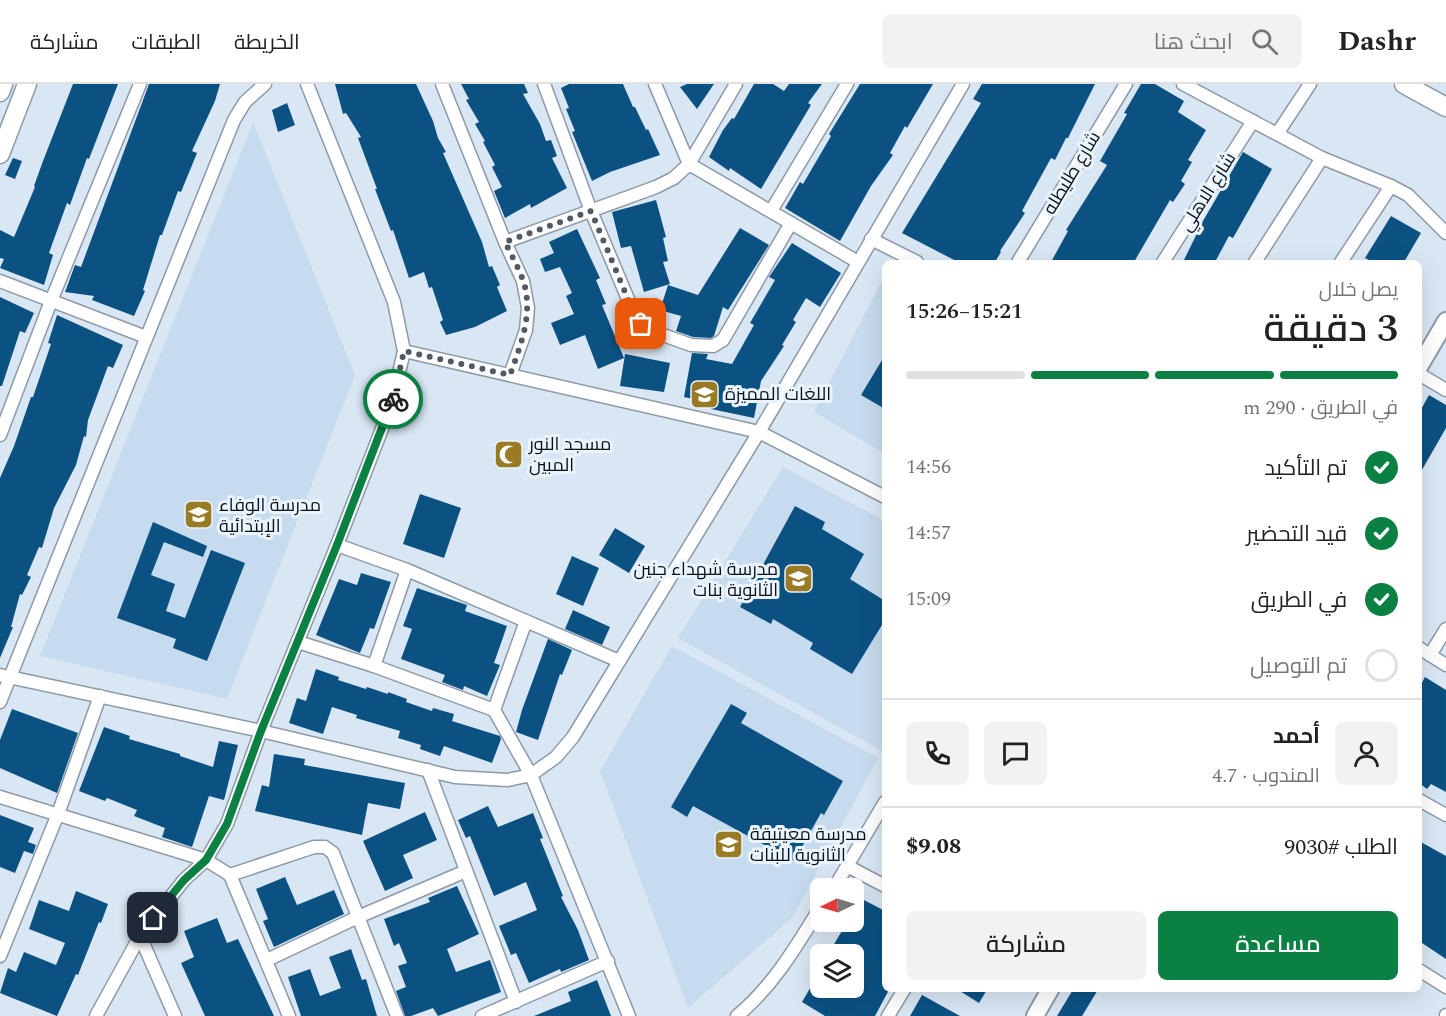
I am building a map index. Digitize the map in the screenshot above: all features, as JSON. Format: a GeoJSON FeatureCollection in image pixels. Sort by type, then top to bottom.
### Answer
{"type":"FeatureCollection","features":[{"type":"Feature","properties":{"kind":"main road"},"geometry":{"type":"LineString","coordinates":[[0,92],[3,84]]}},
{"type":"Feature","properties":{"kind":"main road"},"geometry":{"type":"LineString","coordinates":[[0,154],[27,84]]}},
{"type":"Feature","properties":{"kind":"main road"},"geometry":{"type":"LineString","coordinates":[[1404,84],[1446,106]]}},
{"type":"Feature","properties":{"kind":"main road"},"geometry":{"type":"LineString","coordinates":[[1422,357],[1446,321]]}},
{"type":"Feature","properties":{"kind":"main road"},"geometry":{"type":"LineString","coordinates":[[1035,1016],[1049,992]]}},
{"type":"Feature","properties":{"kind":"street"},"geometry":{"type":"LineString","coordinates":[[0,435],[51,301],[140,84]]}},
{"type":"Feature","properties":{"kind":"street"},"geometry":{"type":"LineString","coordinates":[[0,702],[5,676],[234,120],[245,102],[264,84]]}},
{"type":"Feature","properties":{"kind":"street"},"geometry":{"type":"LineString","coordinates":[[96,1016],[140,936],[184,880],[206,860],[227,824],[261,731],[392,403],[404,351],[394,302],[307,84]]}},
{"type":"Feature","properties":{"kind":"street"},"geometry":{"type":"LineString","coordinates":[[442,84],[505,242],[523,281],[528,308],[526,330],[510,375]]}},
{"type":"Feature","properties":{"kind":"street"},"geometry":{"type":"LineString","coordinates":[[544,84],[591,211],[633,311],[641,324],[690,345],[713,345],[723,340],[791,223]]}},
{"type":"Feature","properties":{"kind":"street"},"geometry":{"type":"LineString","coordinates":[[655,84],[689,164],[858,262]]}},
{"type":"Feature","properties":{"kind":"street"},"geometry":{"type":"LineString","coordinates":[[505,242],[656,187],[674,178],[689,164],[736,84]]}},
{"type":"Feature","properties":{"kind":"street"},"geometry":{"type":"LineString","coordinates":[[771,211],[847,84]]}},
{"type":"Feature","properties":{"kind":"street"},"geometry":{"type":"LineString","coordinates":[[5,676],[261,731],[455,777],[508,780],[531,775],[556,757],[573,737],[759,432],[963,84]]}},
{"type":"Feature","properties":{"kind":"street","name":"شارع طليطله"},"geometry":{"type":"LineString","coordinates":[[1019,260],[1126,84]]}},
{"type":"Feature","properties":{"kind":"street"},"geometry":{"type":"LineString","coordinates":[[1183,84],[1322,158],[1408,195],[1446,233]]}},
{"type":"Feature","properties":{"kind":"street"},"geometry":{"type":"LineString","coordinates":[[1277,134],[1310,84]]}},
{"type":"Feature","properties":{"kind":"street","name":"شارع الاهلي"},"geometry":{"type":"LineString","coordinates":[[1164,260],[1252,121]]}},
{"type":"Feature","properties":{"kind":"street"},"geometry":{"type":"LineString","coordinates":[[1261,260],[1322,158]]}},
{"type":"Feature","properties":{"kind":"street"},"geometry":{"type":"LineString","coordinates":[[1342,260],[1391,186]]}},
{"type":"Feature","properties":{"kind":"street"},"geometry":{"type":"LineString","coordinates":[[871,239],[913,260]]}},
{"type":"Feature","properties":{"kind":"street"},"geometry":{"type":"LineString","coordinates":[[0,281],[146,338]]}},
{"type":"Feature","properties":{"kind":"street"},"geometry":{"type":"LineString","coordinates":[[404,351],[759,432],[882,495]]}},
{"type":"Feature","properties":{"kind":"street"},"geometry":{"type":"LineString","coordinates":[[1422,376],[1446,390]]}},
{"type":"Feature","properties":{"kind":"street"},"geometry":{"type":"LineString","coordinates":[[337,545],[407,570],[619,662]]}},
{"type":"Feature","properties":{"kind":"street"},"geometry":{"type":"LineString","coordinates":[[374,666],[407,570]]}},
{"type":"Feature","properties":{"kind":"street"},"geometry":{"type":"LineString","coordinates":[[494,710],[526,621]]}},
{"type":"Feature","properties":{"kind":"street"},"geometry":{"type":"LineString","coordinates":[[1430,656],[1446,629]]}},
{"type":"Feature","properties":{"kind":"street"},"geometry":{"type":"LineString","coordinates":[[298,642],[374,666],[494,710],[531,775],[629,1016]]}},
{"type":"Feature","properties":{"kind":"street"},"geometry":{"type":"LineString","coordinates":[[1422,650],[1446,665]]}},
{"type":"Feature","properties":{"kind":"street"},"geometry":{"type":"LineString","coordinates":[[0,956],[58,813],[100,696]]}},
{"type":"Feature","properties":{"kind":"street"},"geometry":{"type":"LineString","coordinates":[[428,770],[516,1002]]}},
{"type":"Feature","properties":{"kind":"street"},"geometry":{"type":"LineString","coordinates":[[0,797],[206,860],[230,875],[289,1016]]}},
{"type":"Feature","properties":{"kind":"street"},"geometry":{"type":"LineString","coordinates":[[1422,802],[1446,815]]}},
{"type":"Feature","properties":{"kind":"street"},"geometry":{"type":"LineString","coordinates":[[840,878],[882,806]]}},
{"type":"Feature","properties":{"kind":"street"},"geometry":{"type":"LineString","coordinates":[[230,875],[314,847],[325,847],[333,853],[396,1016]]}},
{"type":"Feature","properties":{"kind":"street"},"geometry":{"type":"LineString","coordinates":[[847,866],[882,884]]}},
{"type":"Feature","properties":{"kind":"street"},"geometry":{"type":"LineString","coordinates":[[267,960],[358,917],[466,871]]}},
{"type":"Feature","properties":{"kind":"street"},"geometry":{"type":"LineString","coordinates":[[737,1016],[753,1003],[780,972],[810,924]]}},
{"type":"Feature","properties":{"kind":"street"},"geometry":{"type":"LineString","coordinates":[[140,936],[176,1016]]}},
{"type":"Feature","properties":{"kind":"street"},"geometry":{"type":"LineString","coordinates":[[482,1016],[608,961]]}},
{"type":"Feature","properties":{"kind":"street"},"geometry":{"type":"LineString","coordinates":[[1422,972],[1446,987]]}},
{"type":"Feature","properties":{"kind":"street"},"geometry":{"type":"LineString","coordinates":[[888,1016],[902,992]]}},
{"type":"Feature","properties":{"kind":"shaded area","name":"مدرسة الوفاء الإبتدائية"},"geometry":{"type":"Polygon","coordinates":[[[253,122],[355,375],[227,699],[40,656],[253,122]]]}},
{"type":"Feature","properties":{"kind":"shaded area"},"geometry":{"type":"Polygon","coordinates":[[[882,281],[882,452],[814,412],[882,281]]]}},
{"type":"Feature","properties":{"kind":"shaded area","name":"مدرسة شهداء جنين الثانوية بنات"},"geometry":{"type":"Polygon","coordinates":[[[783,467],[882,519],[882,751],[678,638],[783,467]]]}},
{"type":"Feature","properties":{"kind":"shaded area","name":"مدرسة معيتيقة الثانوية للبنات"},"geometry":{"type":"Polygon","coordinates":[[[672,646],[878,758],[814,878],[810,878],[810,885],[792,918],[688,1008],[600,771],[672,646]]]}},
{"type":"Feature","properties":{"kind":"building"},"geometry":{"type":"Polygon","coordinates":[[[73,84],[118,84],[70,205],[67,203],[49,253],[53,255],[44,285],[0,268],[4,259],[0,258],[0,230],[14,237],[73,84]]]}},
{"type":"Feature","properties":{"kind":"building"},"geometry":{"type":"Polygon","coordinates":[[[149,84],[220,84],[215,101],[192,151],[197,153],[181,192],[178,191],[162,235],[160,235],[143,290],[145,291],[134,316],[92,300],[94,296],[65,292],[75,265],[81,267],[149,84]]]}},
{"type":"Feature","properties":{"kind":"building"},"geometry":{"type":"Polygon","coordinates":[[[335,84],[416,84],[482,242],[489,267],[492,266],[500,285],[497,287],[507,311],[475,327],[446,335],[440,322],[443,320],[432,287],[429,288],[424,272],[409,278],[393,230],[391,231],[375,189],[377,189],[358,138],[361,137],[346,113],[343,114],[335,84]]]}},
{"type":"Feature","properties":{"kind":"building"},"geometry":{"type":"Polygon","coordinates":[[[461,84],[524,84],[528,93],[523,94],[540,124],[546,141],[551,140],[557,156],[552,158],[567,188],[531,208],[530,204],[505,218],[494,191],[502,187],[492,167],[495,165],[475,124],[479,122],[466,100],[469,99],[461,84]]]}},
{"type":"Feature","properties":{"kind":"building"},"geometry":{"type":"Polygon","coordinates":[[[569,84],[623,84],[660,155],[610,172],[592,181],[572,132],[575,131],[561,88],[569,84]]]}},
{"type":"Feature","properties":{"kind":"building"},"geometry":{"type":"Polygon","coordinates":[[[687,84],[714,84],[697,109],[680,87],[687,84]]]}},
{"type":"Feature","properties":{"kind":"building"},"geometry":{"type":"Polygon","coordinates":[[[754,84],[773,84],[784,91],[789,84],[822,84],[808,103],[811,105],[761,189],[709,157],[723,130],[732,118],[734,119],[754,84]]]}},
{"type":"Feature","properties":{"kind":"building"},"geometry":{"type":"Polygon","coordinates":[[[860,84],[933,84],[907,128],[905,126],[890,153],[893,155],[871,186],[840,241],[785,208],[800,182],[803,184],[831,136],[829,134],[860,84]]]}},
{"type":"Feature","properties":{"kind":"building"},"geometry":{"type":"Polygon","coordinates":[[[982,84],[1095,84],[1068,138],[1055,160],[1051,158],[1022,211],[1025,213],[996,260],[954,260],[902,233],[981,103],[973,99],[982,84]]]}},
{"type":"Feature","properties":{"kind":"building"},"geometry":{"type":"Polygon","coordinates":[[[1141,84],[1155,84],[1184,101],[1178,112],[1206,130],[1188,160],[1192,162],[1181,181],[1185,184],[1173,202],[1170,200],[1135,260],[1052,260],[1068,231],[1066,230],[1107,165],[1100,161],[1127,114],[1124,113],[1141,84]]]}},
{"type":"Feature","properties":{"kind":"building"},"geometry":{"type":"Polygon","coordinates":[[[287,103],[295,125],[278,132],[272,110],[287,103]]]}},
{"type":"Feature","properties":{"kind":"building"},"geometry":{"type":"Polygon","coordinates":[[[1243,152],[1272,169],[1233,238],[1229,236],[1216,260],[1184,260],[1203,221],[1243,152]]]}},
{"type":"Feature","properties":{"kind":"building"},"geometry":{"type":"Polygon","coordinates":[[[13,158],[22,161],[15,179],[5,175],[13,158]]]}},
{"type":"Feature","properties":{"kind":"building"},"geometry":{"type":"Polygon","coordinates":[[[656,200],[666,237],[663,238],[668,261],[663,262],[670,284],[644,292],[631,246],[621,248],[612,212],[656,200]]]}},
{"type":"Feature","properties":{"kind":"building"},"geometry":{"type":"Polygon","coordinates":[[[1391,216],[1421,233],[1405,260],[1365,258],[1391,216]]]}},
{"type":"Feature","properties":{"kind":"building"},"geometry":{"type":"Polygon","coordinates":[[[740,228],[769,245],[728,310],[723,307],[714,336],[711,338],[693,337],[676,331],[681,316],[660,310],[668,285],[698,295],[740,228]]]}},
{"type":"Feature","properties":{"kind":"building"},"geometry":{"type":"Polygon","coordinates":[[[577,229],[600,278],[596,280],[606,304],[602,305],[624,358],[598,369],[585,335],[560,345],[551,323],[574,314],[566,296],[572,293],[560,267],[545,272],[540,259],[554,253],[549,242],[577,229]]]}},
{"type":"Feature","properties":{"kind":"building"},"geometry":{"type":"Polygon","coordinates":[[[792,243],[841,273],[820,307],[806,298],[793,320],[796,322],[782,345],[784,346],[761,381],[754,418],[711,409],[712,403],[684,397],[692,353],[708,354],[706,359],[732,364],[754,325],[750,323],[775,280],[769,277],[792,243]]]}},
{"type":"Feature","properties":{"kind":"building"},"geometry":{"type":"Polygon","coordinates":[[[0,297],[34,313],[25,333],[20,331],[2,386],[0,386],[0,297]]]}},
{"type":"Feature","properties":{"kind":"building"},"geometry":{"type":"Polygon","coordinates":[[[57,315],[123,345],[113,368],[108,366],[88,420],[86,437],[84,436],[76,465],[54,508],[42,548],[39,547],[27,575],[31,577],[22,595],[20,594],[11,627],[13,627],[0,658],[0,478],[31,397],[33,397],[51,344],[48,343],[57,315]]]}},
{"type":"Feature","properties":{"kind":"building"},"geometry":{"type":"Polygon","coordinates":[[[625,354],[670,363],[664,392],[620,386],[625,354]]]}},
{"type":"Feature","properties":{"kind":"building"},"geometry":{"type":"Polygon","coordinates":[[[882,360],[882,407],[861,395],[882,360]]]}},
{"type":"Feature","properties":{"kind":"building"},"geometry":{"type":"Polygon","coordinates":[[[1429,395],[1446,405],[1446,428],[1422,470],[1422,408],[1429,395]]]}},
{"type":"Feature","properties":{"kind":"building"},"geometry":{"type":"Polygon","coordinates":[[[420,494],[461,508],[444,558],[403,544],[420,494]]]}},
{"type":"Feature","properties":{"kind":"building"},"geometry":{"type":"Polygon","coordinates":[[[795,506],[825,522],[822,529],[864,554],[850,579],[882,599],[882,625],[852,674],[810,649],[813,643],[773,619],[771,624],[740,607],[795,506]]]}},
{"type":"Feature","properties":{"kind":"building"},"geometry":{"type":"Polygon","coordinates":[[[153,522],[207,546],[203,557],[164,542],[151,575],[175,584],[166,611],[185,618],[211,550],[245,563],[207,661],[173,648],[176,639],[117,618],[153,522]]]}},
{"type":"Feature","properties":{"kind":"building"},"geometry":{"type":"Polygon","coordinates":[[[615,528],[645,546],[629,573],[599,555],[615,528]]]}},
{"type":"Feature","properties":{"kind":"building"},"geometry":{"type":"Polygon","coordinates":[[[572,556],[599,568],[583,606],[556,594],[572,556]]]}},
{"type":"Feature","properties":{"kind":"building"},"geometry":{"type":"Polygon","coordinates":[[[361,573],[391,582],[374,629],[370,628],[360,653],[316,635],[339,579],[357,585],[361,573]]]}},
{"type":"Feature","properties":{"kind":"building"},"geometry":{"type":"Polygon","coordinates":[[[417,588],[467,605],[465,611],[507,626],[494,663],[500,665],[487,696],[464,686],[463,690],[442,682],[445,675],[401,659],[412,629],[403,626],[417,588]]]}},
{"type":"Feature","properties":{"kind":"building"},"geometry":{"type":"Polygon","coordinates":[[[573,610],[610,627],[602,645],[565,629],[573,610]]]}},
{"type":"Feature","properties":{"kind":"building"},"geometry":{"type":"Polygon","coordinates":[[[548,639],[572,650],[562,675],[560,674],[538,740],[516,732],[548,639]]]}},
{"type":"Feature","properties":{"kind":"building"},"geometry":{"type":"Polygon","coordinates":[[[316,669],[339,677],[338,680],[366,689],[367,687],[388,694],[388,692],[407,699],[406,702],[432,711],[433,708],[454,714],[452,721],[500,736],[501,739],[492,763],[444,746],[440,756],[420,749],[421,745],[398,738],[400,731],[356,718],[357,715],[332,707],[323,734],[289,723],[297,698],[306,701],[316,669]]]}},
{"type":"Feature","properties":{"kind":"building"},"geometry":{"type":"Polygon","coordinates":[[[1425,677],[1446,690],[1446,792],[1431,784],[1427,789],[1422,785],[1422,682],[1425,677]]]}},
{"type":"Feature","properties":{"kind":"building"},"geometry":{"type":"Polygon","coordinates":[[[731,704],[747,713],[741,723],[843,781],[824,815],[821,813],[794,861],[693,806],[687,817],[671,807],[731,704]]]}},
{"type":"Feature","properties":{"kind":"building"},"geometry":{"type":"Polygon","coordinates":[[[12,709],[78,733],[57,793],[0,768],[0,740],[12,709]]]}},
{"type":"Feature","properties":{"kind":"building"},"geometry":{"type":"Polygon","coordinates":[[[104,727],[130,736],[129,739],[180,754],[180,756],[213,767],[219,741],[238,745],[224,800],[209,796],[192,847],[162,837],[165,828],[134,816],[137,810],[107,798],[105,801],[79,791],[104,727]]]}},
{"type":"Feature","properties":{"kind":"building"},"geometry":{"type":"Polygon","coordinates":[[[274,754],[305,759],[304,765],[405,783],[400,809],[368,803],[362,835],[255,811],[262,785],[269,787],[274,754]]]}},
{"type":"Feature","properties":{"kind":"building"},"geometry":{"type":"Polygon","coordinates":[[[488,806],[498,827],[533,813],[543,838],[540,839],[563,896],[561,897],[578,930],[589,960],[561,972],[560,969],[529,983],[516,953],[511,955],[499,926],[537,910],[526,882],[494,896],[470,836],[466,838],[458,820],[488,806]]]}},
{"type":"Feature","properties":{"kind":"building"},"geometry":{"type":"Polygon","coordinates":[[[425,812],[437,840],[403,855],[413,878],[385,891],[363,841],[425,812]]]}},
{"type":"Feature","properties":{"kind":"building"},"geometry":{"type":"Polygon","coordinates":[[[0,815],[34,828],[28,842],[36,845],[33,854],[24,851],[15,873],[0,867],[0,815]]]}},
{"type":"Feature","properties":{"kind":"building"},"geometry":{"type":"Polygon","coordinates":[[[1422,843],[1446,856],[1446,959],[1422,943],[1422,843]]]}},
{"type":"Feature","properties":{"kind":"building"},"geometry":{"type":"Polygon","coordinates":[[[285,877],[297,905],[334,890],[344,914],[274,947],[263,921],[268,919],[256,889],[285,877]]]}},
{"type":"Feature","properties":{"kind":"building"},"geometry":{"type":"Polygon","coordinates":[[[457,886],[479,934],[447,949],[456,972],[490,960],[501,992],[438,1016],[433,1008],[405,1016],[396,991],[406,987],[398,966],[407,963],[399,943],[394,946],[384,919],[430,902],[428,898],[457,886]]]}},
{"type":"Feature","properties":{"kind":"building"},"geometry":{"type":"Polygon","coordinates":[[[76,891],[108,904],[78,975],[76,974],[57,1016],[0,993],[8,968],[16,972],[24,952],[56,965],[65,943],[29,929],[39,900],[69,911],[76,891]]]}},
{"type":"Feature","properties":{"kind":"building"},"geometry":{"type":"Polygon","coordinates":[[[864,900],[882,909],[882,992],[888,992],[875,1016],[825,1016],[802,1002],[810,988],[810,998],[864,998],[864,944],[834,944],[841,932],[864,932],[864,900]]]}},
{"type":"Feature","properties":{"kind":"building"},"geometry":{"type":"Polygon","coordinates":[[[217,918],[227,943],[238,939],[274,1016],[205,1016],[181,963],[194,957],[184,931],[217,918]]]}},
{"type":"Feature","properties":{"kind":"building"},"geometry":{"type":"Polygon","coordinates":[[[351,949],[362,980],[366,979],[377,1016],[301,1016],[288,977],[310,969],[320,996],[341,988],[329,957],[351,949]]]}},
{"type":"Feature","properties":{"kind":"building"},"geometry":{"type":"Polygon","coordinates":[[[597,980],[611,1016],[534,1016],[571,1001],[568,992],[597,980]]]}},
{"type":"Feature","properties":{"kind":"building"},"geometry":{"type":"Polygon","coordinates":[[[961,992],[986,992],[979,1003],[961,992]]]}},
{"type":"Feature","properties":{"kind":"building"},"geometry":{"type":"Polygon","coordinates":[[[1072,992],[1097,992],[1082,1016],[1057,1016],[1072,992]]]}},
{"type":"Feature","properties":{"kind":"building"},"geometry":{"type":"Polygon","coordinates":[[[922,995],[960,1016],[910,1016],[922,995]]]}},
{"type":"Feature","properties":{"kind":"way so far"},"geometry":{"type":"LineString","coordinates":[[393,399],[404,351],[510,375],[526,330],[528,308],[523,281],[505,242],[591,211],[633,311],[641,324]]}},
{"type":"Feature","properties":{"kind":"place","name":"اللغات المميزة"},"geometry":{"type":"Point","coordinates":[704,394]}},
{"type":"Feature","properties":{"kind":"place","name":"مسجد النور المبين"},"geometry":{"type":"Point","coordinates":[508,454]}},
{"type":"Feature","properties":{"kind":"place","name":"مدرسة الوفاء الإبتدائية"},"geometry":{"type":"Point","coordinates":[198,515]}},
{"type":"Feature","properties":{"kind":"place","name":"مدرسة شهداء جنين الثانوية بنات"},"geometry":{"type":"Point","coordinates":[799,579]}},
{"type":"Feature","properties":{"kind":"place","name":"مدرسة معيتيقة الثانوية للبنات"},"geometry":{"type":"Point","coordinates":[729,844]}},
{"type":"Feature","properties":{"kind":"route"},"geometry":{"type":"LineString","coordinates":[[153,918],[184,880],[206,860],[227,824],[261,731],[337,545],[393,399]]}}]}
